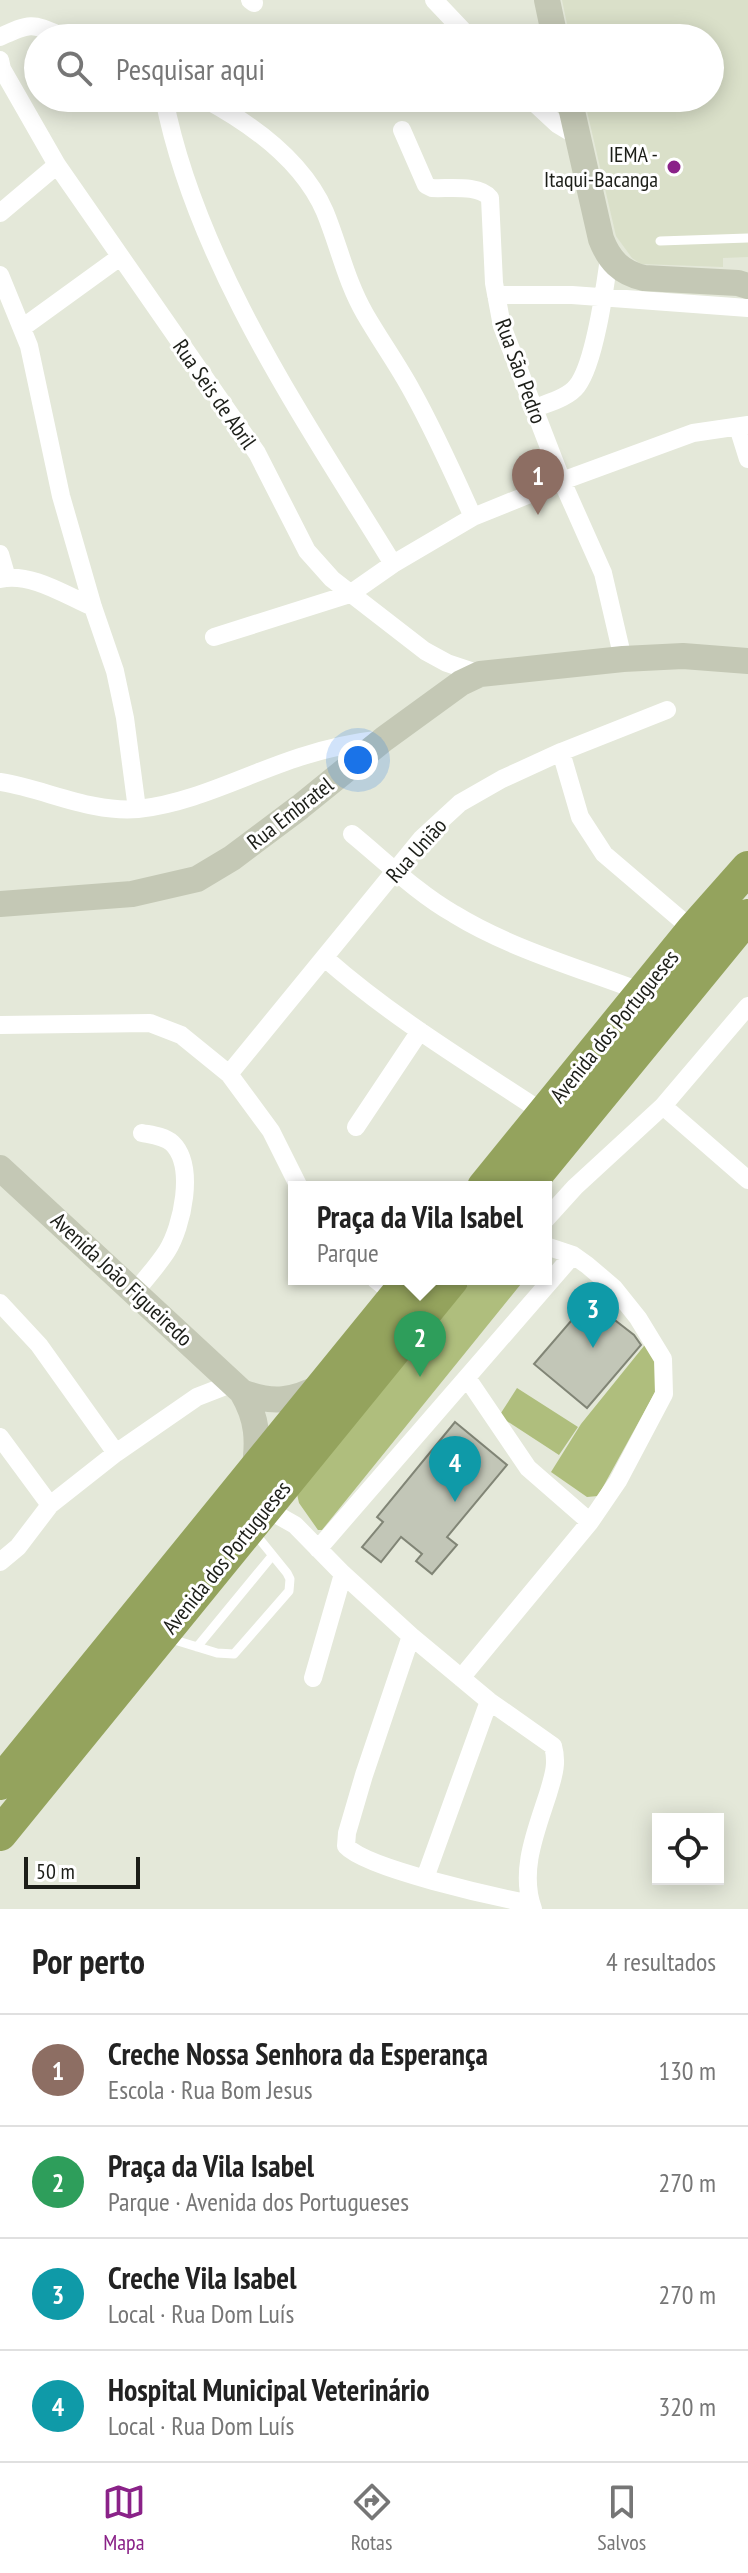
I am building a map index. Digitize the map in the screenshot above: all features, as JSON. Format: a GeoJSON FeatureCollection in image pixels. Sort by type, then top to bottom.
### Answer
{"type":"FeatureCollection","features":[{"type":"Feature","properties":{"kind":"highway","name":"Avenida dos Portugueses"},"geometry":{"type":"LineString","coordinates":[[489,1181],[693,930],[748,868]]}},
{"type":"Feature","properties":{"kind":"highway","name":"Avenida dos Portugueses"},"geometry":{"type":"LineString","coordinates":[[532,1180],[748,916]]}},
{"type":"Feature","properties":{"kind":"highway"},"geometry":{"type":"LineString","coordinates":[[532,1180],[555,1136],[618,1061],[621,1055],[619,1048],[602,1042]]}},
{"type":"Feature","properties":{"kind":"highway","name":"Avenida dos Portugueses"},"geometry":{"type":"LineString","coordinates":[[0,1834],[161,1636],[262,1499],[324,1385],[394,1285]]}},
{"type":"Feature","properties":{"kind":"highway","name":"Avenida dos Portugueses"},"geometry":{"type":"LineString","coordinates":[[1,1780],[262,1499],[447,1285]]}},
{"type":"Feature","properties":{"kind":"main road"},"geometry":{"type":"LineString","coordinates":[[547,0],[552,24]]}},
{"type":"Feature","properties":{"kind":"main road"},"geometry":{"type":"LineString","coordinates":[[572,112],[601,239],[609,258],[625,272],[644,278],[748,286]]}},
{"type":"Feature","properties":{"kind":"main road","name":"Rua Embratel"},"geometry":{"type":"LineString","coordinates":[[0,904],[132,894],[197,879],[232,858],[289,816],[384,739],[461,683],[480,674],[683,656],[748,661]]}},
{"type":"Feature","properties":{"kind":"main road","name":"Avenida João Figueiredo"},"geometry":{"type":"LineString","coordinates":[[0,1168],[238,1387],[257,1426],[262,1499]]}},
{"type":"Feature","properties":{"kind":"main road"},"geometry":{"type":"LineString","coordinates":[[238,1387],[270,1400],[284,1401],[324,1385]]}},
{"type":"Feature","properties":{"kind":"street"},"geometry":{"type":"LineString","coordinates":[[434,0],[457,24]]}},
{"type":"Feature","properties":{"kind":"street"},"geometry":{"type":"LineString","coordinates":[[0,37],[24,25]]}},
{"type":"Feature","properties":{"kind":"street","name":"Rua Seis de Abril"},"geometry":{"type":"LineString","coordinates":[[0,60],[24,107]]}},
{"type":"Feature","properties":{"kind":"street","name":"Rua Seis de Abril"},"geometry":{"type":"LineString","coordinates":[[27,112],[57,165],[257,453],[316,564],[425,651],[447,663],[480,674]]}},
{"type":"Feature","properties":{"kind":"street"},"geometry":{"type":"LineString","coordinates":[[168,112],[200,217],[263,351],[393,564]]}},
{"type":"Feature","properties":{"kind":"street"},"geometry":{"type":"LineString","coordinates":[[229,112],[261,135],[298,171],[324,210],[346,276],[364,313],[412,390],[473,517]]}},
{"type":"Feature","properties":{"kind":"street"},"geometry":{"type":"LineString","coordinates":[[544,112],[577,136]]}},
{"type":"Feature","properties":{"kind":"street","name":"Rua São Pedro"},"geometry":{"type":"LineString","coordinates":[[402,130],[426,185],[485,192],[490,198],[496,295],[509,348],[603,573],[623,659]]}},
{"type":"Feature","properties":{"kind":"street"},"geometry":{"type":"LineString","coordinates":[[0,213],[57,165]]}},
{"type":"Feature","properties":{"kind":"street"},"geometry":{"type":"LineString","coordinates":[[22,328],[120,257]]}},
{"type":"Feature","properties":{"kind":"street"},"geometry":{"type":"LineString","coordinates":[[533,409],[576,388],[583,375],[604,298],[609,258]]}},
{"type":"Feature","properties":{"kind":"street"},"geometry":{"type":"LineString","coordinates":[[0,275],[29,346],[61,496],[115,671],[125,718],[137,809]]}},
{"type":"Feature","properties":{"kind":"street"},"geometry":{"type":"LineString","coordinates":[[496,295],[572,295],[748,308]]}},
{"type":"Feature","properties":{"kind":"street"},"geometry":{"type":"LineString","coordinates":[[214,637],[350,594],[393,564],[473,517],[693,433],[743,426],[748,459]]}},
{"type":"Feature","properties":{"kind":"street"},"geometry":{"type":"LineString","coordinates":[[0,554],[3,579],[32,581],[93,607]]}},
{"type":"Feature","properties":{"kind":"street","name":"Rua União"},"geometry":{"type":"LineString","coordinates":[[229,1074],[422,838],[460,803],[502,779],[561,752],[667,710]]}},
{"type":"Feature","properties":{"kind":"street"},"geometry":{"type":"LineString","coordinates":[[0,782],[89,804],[137,809],[171,803],[300,757],[351,743],[384,739]]}},
{"type":"Feature","properties":{"kind":"street"},"geometry":{"type":"LineString","coordinates":[[561,752],[580,817],[604,854],[693,930]]}},
{"type":"Feature","properties":{"kind":"street"},"geometry":{"type":"LineString","coordinates":[[352,834],[433,902],[456,916],[506,940],[642,992]]}},
{"type":"Feature","properties":{"kind":"street"},"geometry":{"type":"LineString","coordinates":[[326,959],[420,1031],[544,1113]]}},
{"type":"Feature","properties":{"kind":"street"},"geometry":{"type":"LineString","coordinates":[[552,1212],[575,1187],[663,1106],[748,1006]]}},
{"type":"Feature","properties":{"kind":"street"},"geometry":{"type":"LineString","coordinates":[[0,1025],[150,1023],[181,1035],[229,1074],[271,1131],[296,1181]]}},
{"type":"Feature","properties":{"kind":"street"},"geometry":{"type":"LineString","coordinates":[[356,1127],[420,1031]]}},
{"type":"Feature","properties":{"kind":"street"},"geometry":{"type":"LineString","coordinates":[[663,1106],[748,1180]]}},
{"type":"Feature","properties":{"kind":"street"},"geometry":{"type":"LineString","coordinates":[[136,1291],[167,1250],[177,1229],[185,1186],[184,1171],[172,1143],[160,1136],[142,1133]]}},
{"type":"Feature","properties":{"kind":"street"},"geometry":{"type":"LineString","coordinates":[[461,1678],[590,1522],[618,1481],[664,1394],[663,1359],[638,1318],[614,1288],[573,1255],[552,1248]]}},
{"type":"Feature","properties":{"kind":"street"},"geometry":{"type":"LineString","coordinates":[[552,1279],[573,1255]]}},
{"type":"Feature","properties":{"kind":"street"},"geometry":{"type":"LineString","coordinates":[[318,1549],[547,1285]]}},
{"type":"Feature","properties":{"kind":"street"},"geometry":{"type":"LineString","coordinates":[[0,1303],[67,1381],[116,1453]]}},
{"type":"Feature","properties":{"kind":"street"},"geometry":{"type":"LineString","coordinates":[[467,1378],[528,1468],[590,1522]]}},
{"type":"Feature","properties":{"kind":"street"},"geometry":{"type":"LineString","coordinates":[[0,1562],[18,1547],[50,1505],[116,1453],[197,1397],[238,1387]]}},
{"type":"Feature","properties":{"kind":"street"},"geometry":{"type":"LineString","coordinates":[[0,1437],[50,1505]]}},
{"type":"Feature","properties":{"kind":"street"},"geometry":{"type":"LineString","coordinates":[[262,1499],[295,1525],[411,1636],[489,1701],[553,1746],[556,1767],[529,1862],[527,1889],[532,1907]]}},
{"type":"Feature","properties":{"kind":"street"},"geometry":{"type":"LineString","coordinates":[[313,1678],[343,1574]]}},
{"type":"Feature","properties":{"kind":"street"},"geometry":{"type":"LineString","coordinates":[[411,1636],[347,1833],[348,1849],[425,1878],[532,1907]]}},
{"type":"Feature","properties":{"kind":"street"},"geometry":{"type":"LineString","coordinates":[[425,1878],[489,1701]]}},
{"type":"Feature","properties":{"kind":"lane"},"geometry":{"type":"LineString","coordinates":[[660,241],[748,238]]}},
{"type":"Feature","properties":{"kind":"lane"},"geometry":{"type":"LineString","coordinates":[[161,1636],[217,1653],[234,1654],[289,1591],[287,1573],[272,1556],[262,1499]]}},
{"type":"Feature","properties":{"kind":"lane"},"geometry":{"type":"LineString","coordinates":[[197,1647],[272,1556]]}},
{"type":"Feature","properties":{"kind":"shaded area","name":"IEMA - Itaqui-Bacanga"},"geometry":{"type":"Polygon","coordinates":[[[562,0],[748,0],[748,257],[723,258],[723,267],[641,264],[632,258],[616,236],[587,112],[724,112],[724,24],[567,24],[562,0]]]}},
{"type":"Feature","properties":{"kind":"green space"},"geometry":{"type":"Polygon","coordinates":[[[468,1285],[520,1285],[322,1530],[318,1530],[299,1503],[297,1494],[468,1285]]]}},
{"type":"Feature","properties":{"kind":"green space"},"geometry":{"type":"Polygon","coordinates":[[[648,1341],[657,1353],[659,1385],[598,1496],[587,1497],[551,1472],[581,1424],[648,1341]]]}},
{"type":"Feature","properties":{"kind":"green space"},"geometry":{"type":"Polygon","coordinates":[[[517,1388],[578,1427],[559,1455],[499,1416],[517,1388]]]}},
{"type":"Feature","properties":{"kind":"building"},"geometry":{"type":"Polygon","coordinates":[[[589,1300],[634,1335],[641,1345],[587,1408],[534,1364],[589,1300]]]}},
{"type":"Feature","properties":{"kind":"building"},"geometry":{"type":"Polygon","coordinates":[[[455,1422],[507,1465],[447,1537],[457,1545],[432,1574],[416,1561],[422,1554],[401,1537],[381,1562],[362,1547],[383,1522],[377,1517],[455,1422]]]}},
{"type":"Feature","properties":{"kind":"place","name":"IEMA - Itaqui-Bacanga"},"geometry":{"type":"Point","coordinates":[674,167]}},
{"type":"Feature","properties":{"kind":"place","name":"Creche Nossa Senhora da Esperança"},"geometry":{"type":"Point","coordinates":[538,515]}},
{"type":"Feature","properties":{"kind":"place","name":"Creche Vila Isabel"},"geometry":{"type":"Point","coordinates":[593,1348]}},
{"type":"Feature","properties":{"kind":"place","name":"Praça da Vila Isabel"},"geometry":{"type":"Point","coordinates":[420,1377]}},
{"type":"Feature","properties":{"kind":"place","name":"Hospital Municipal Veterinário"},"geometry":{"type":"Point","coordinates":[455,1502]}}]}
